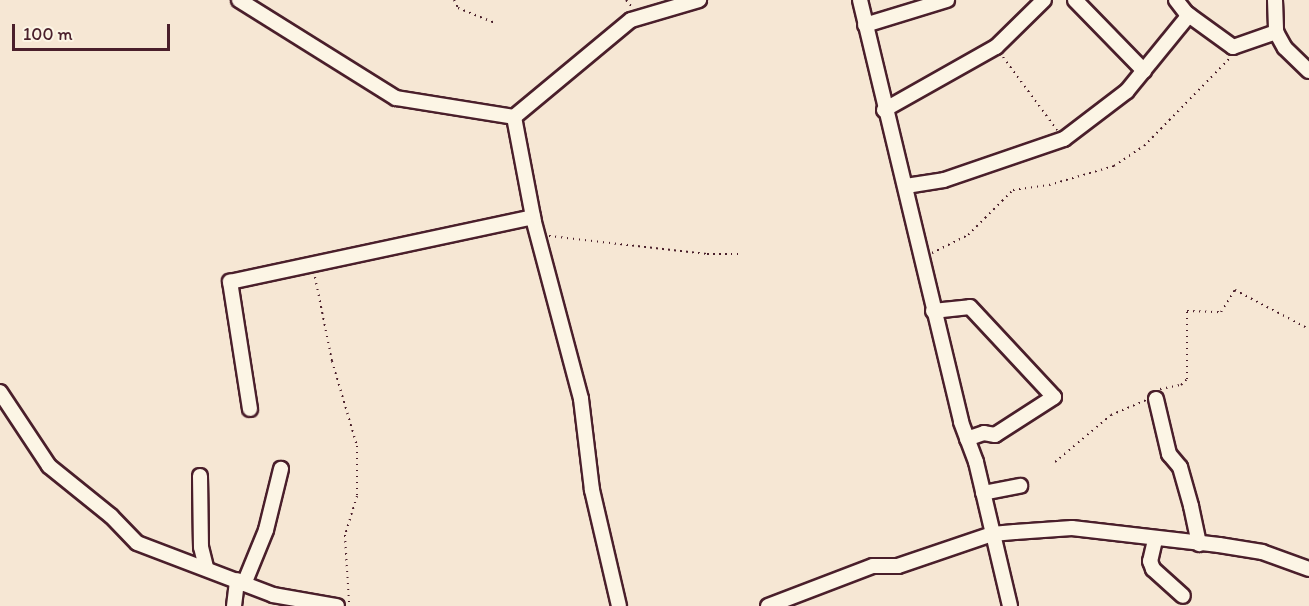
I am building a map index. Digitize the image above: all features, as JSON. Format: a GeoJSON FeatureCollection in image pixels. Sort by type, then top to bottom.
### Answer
{"type":"FeatureCollection","features":[{"type":"Feature","properties":{"kind":"street"},"geometry":{"type":"LineString","coordinates":[[239,0],[396,98],[514,117],[632,20],[699,0]]}},
{"type":"Feature","properties":{"kind":"street"},"geometry":{"type":"LineString","coordinates":[[860,0],[884,110],[906,186],[933,311],[983,494],[1010,606]]}},
{"type":"Feature","properties":{"kind":"street"},"geometry":{"type":"LineString","coordinates":[[865,25],[947,0]]}},
{"type":"Feature","properties":{"kind":"street"},"geometry":{"type":"LineString","coordinates":[[884,110],[996,47],[1044,0]]}},
{"type":"Feature","properties":{"kind":"street"},"geometry":{"type":"LineString","coordinates":[[1075,0],[1144,71]]}},
{"type":"Feature","properties":{"kind":"street"},"geometry":{"type":"LineString","coordinates":[[1176,0],[1189,15],[1233,47],[1276,32]]}},
{"type":"Feature","properties":{"kind":"street"},"geometry":{"type":"LineString","coordinates":[[1275,0],[1276,32],[1285,48],[1309,71]]}},
{"type":"Feature","properties":{"kind":"street"},"geometry":{"type":"LineString","coordinates":[[906,186],[944,180],[1065,139],[1127,91],[1189,15]]}},
{"type":"Feature","properties":{"kind":"street"},"geometry":{"type":"LineString","coordinates":[[514,117],[537,235],[581,399],[592,490],[619,606]]}},
{"type":"Feature","properties":{"kind":"street"},"geometry":{"type":"LineString","coordinates":[[249,409],[230,282],[312,262],[533,217]]}},
{"type":"Feature","properties":{"kind":"street"},"geometry":{"type":"LineString","coordinates":[[933,311],[970,307],[1054,397],[995,435],[984,433],[967,439]]}},
{"type":"Feature","properties":{"kind":"street"},"geometry":{"type":"LineString","coordinates":[[0,392],[49,466],[111,516],[137,543],[206,567],[273,595],[337,606]]}},
{"type":"Feature","properties":{"kind":"street"},"geometry":{"type":"LineString","coordinates":[[1155,399],[1169,454],[1180,467],[1200,544]]}},
{"type":"Feature","properties":{"kind":"street"},"geometry":{"type":"LineString","coordinates":[[234,606],[241,582],[266,530],[281,469]]}},
{"type":"Feature","properties":{"kind":"street"},"geometry":{"type":"LineString","coordinates":[[200,476],[201,547],[206,567]]}},
{"type":"Feature","properties":{"kind":"street"},"geometry":{"type":"LineString","coordinates":[[983,494],[1020,486]]}},
{"type":"Feature","properties":{"kind":"street"},"geometry":{"type":"LineString","coordinates":[[768,606],[873,566],[898,566],[992,534],[1072,528],[1262,552],[1309,569]]}},
{"type":"Feature","properties":{"kind":"street"},"geometry":{"type":"LineString","coordinates":[[1155,540],[1150,561],[1154,569],[1183,596]]}},
{"type":"Feature","properties":{"kind":"path"},"geometry":{"type":"LineString","coordinates":[[454,0],[458,8],[495,23]]}},
{"type":"Feature","properties":{"kind":"path"},"geometry":{"type":"LineString","coordinates":[[996,47],[1065,139]]}},
{"type":"Feature","properties":{"kind":"path"},"geometry":{"type":"LineString","coordinates":[[921,259],[968,235],[1013,190],[1049,185],[1114,166],[1144,146],[1235,51]]}},
{"type":"Feature","properties":{"kind":"path"},"geometry":{"type":"LineString","coordinates":[[537,235],[707,254],[741,254]]}},
{"type":"Feature","properties":{"kind":"path"},"geometry":{"type":"LineString","coordinates":[[312,262],[332,361],[357,446],[357,496],[345,535],[349,606]]}},
{"type":"Feature","properties":{"kind":"path"},"geometry":{"type":"LineString","coordinates":[[1055,462],[1111,416],[1155,399],[1155,390],[1182,385],[1186,379],[1187,311],[1193,309],[1221,312],[1234,290],[1309,329]]}}]}
